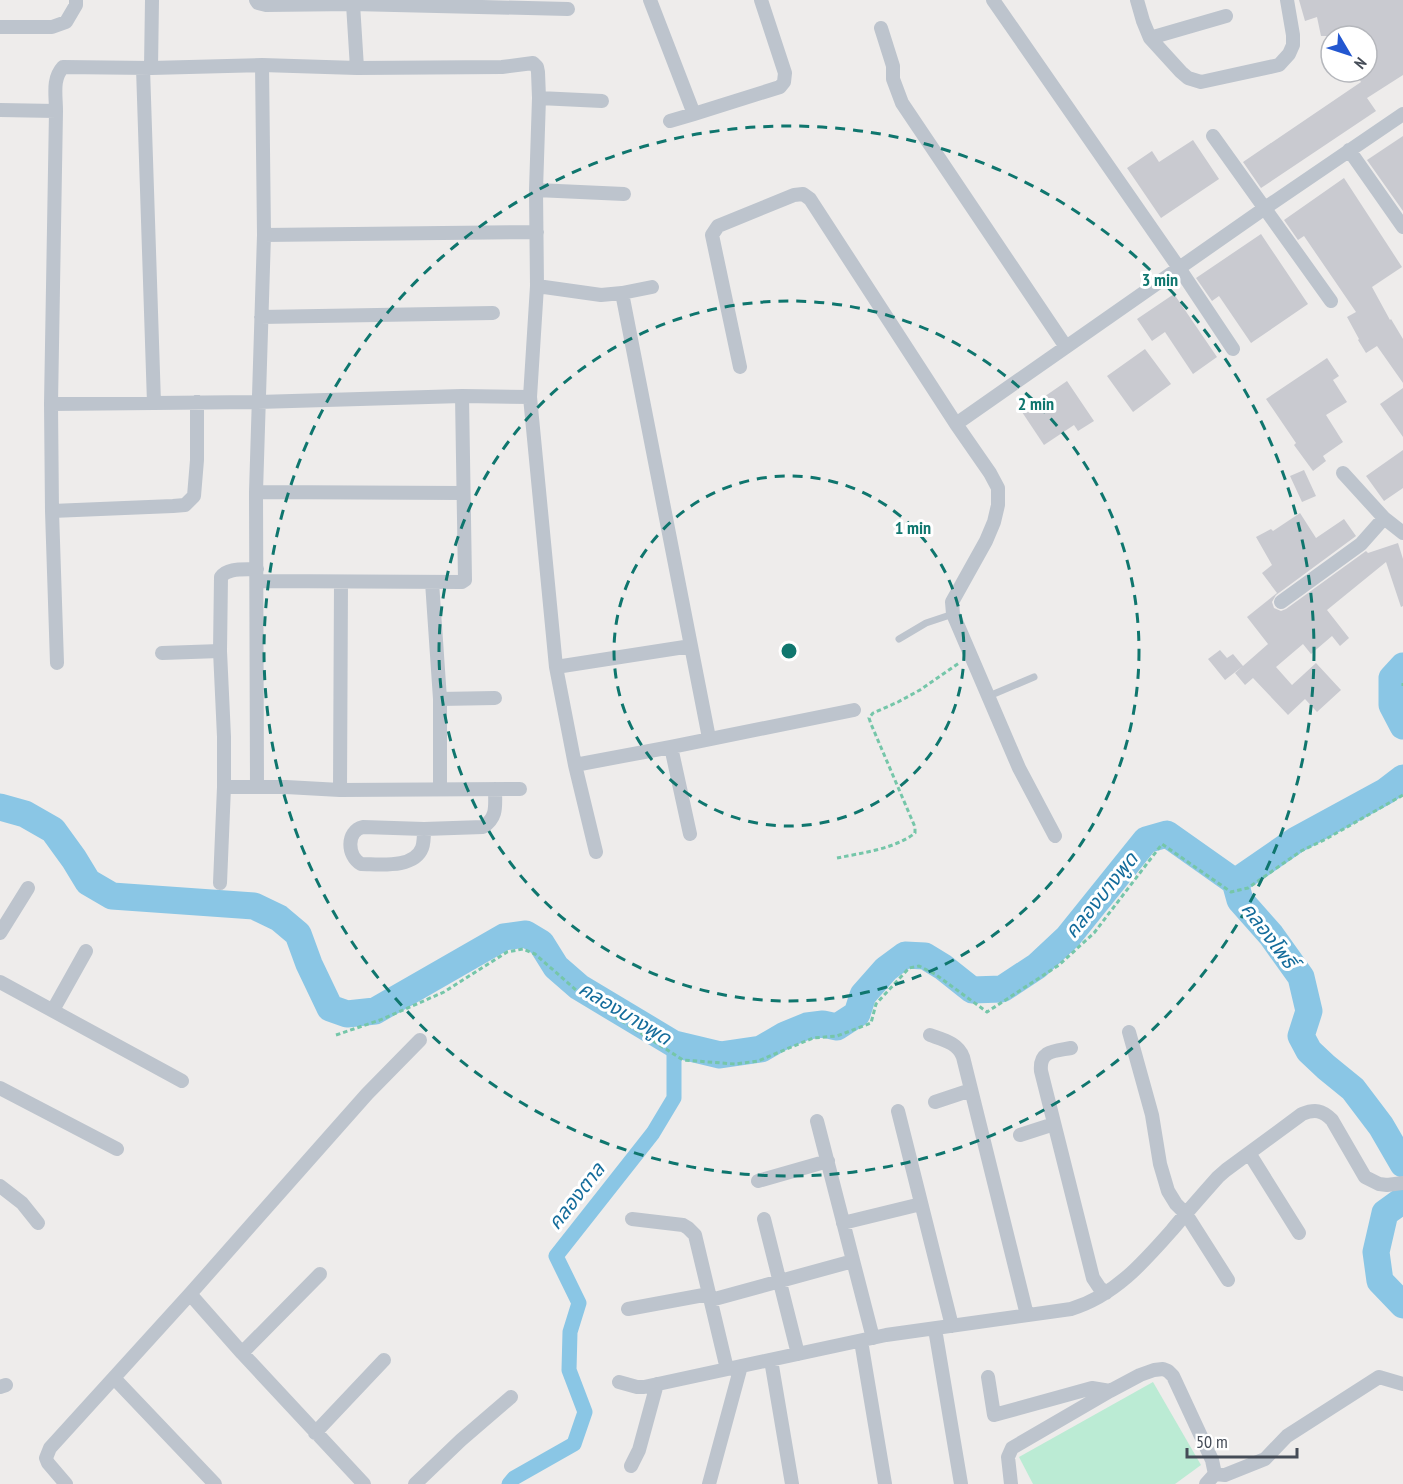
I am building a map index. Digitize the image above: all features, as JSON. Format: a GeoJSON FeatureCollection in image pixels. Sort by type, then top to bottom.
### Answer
{"type":"FeatureCollection","features":[{"type":"Feature","properties":{"kind":"street"},"geometry":{"type":"LineString","coordinates":[[0,27],[52,27],[66,22],[76,5],[76,0]]}},
{"type":"Feature","properties":{"kind":"street"},"geometry":{"type":"LineString","coordinates":[[152,0],[147,68],[154,403]]}},
{"type":"Feature","properties":{"kind":"street"},"geometry":{"type":"LineString","coordinates":[[256,0],[266,5],[350,3],[568,9]]}},
{"type":"Feature","properties":{"kind":"street"},"geometry":{"type":"LineString","coordinates":[[650,0],[694,114]]}},
{"type":"Feature","properties":{"kind":"street"},"geometry":{"type":"LineString","coordinates":[[670,121],[780,87],[784,82],[785,74],[761,0]]}},
{"type":"Feature","properties":{"kind":"street"},"geometry":{"type":"LineString","coordinates":[[993,0],[1233,349]]}},
{"type":"Feature","properties":{"kind":"street"},"geometry":{"type":"LineString","coordinates":[[1137,0],[1150,38],[1181,72],[1194,81],[1201,82],[1279,65],[1289,54],[1293,45],[1287,0]]}},
{"type":"Feature","properties":{"kind":"street"},"geometry":{"type":"LineString","coordinates":[[350,3],[357,68]]}},
{"type":"Feature","properties":{"kind":"street"},"geometry":{"type":"LineString","coordinates":[[1150,38],[1227,16]]}},
{"type":"Feature","properties":{"kind":"street"},"geometry":{"type":"LineString","coordinates":[[881,28],[893,66],[893,79],[902,103],[1066,347]]}},
{"type":"Feature","properties":{"kind":"street"},"geometry":{"type":"LineString","coordinates":[[57,663],[51,404],[56,80],[58,72],[63,67],[147,68],[262,65],[357,68],[502,67],[533,63],[538,72],[539,98],[536,190],[537,286],[530,397],[556,667],[574,765],[596,852]]}},
{"type":"Feature","properties":{"kind":"street"},"geometry":{"type":"LineString","coordinates":[[257,787],[256,492],[264,235],[262,65]]}},
{"type":"Feature","properties":{"kind":"street"},"geometry":{"type":"LineString","coordinates":[[539,98],[602,101]]}},
{"type":"Feature","properties":{"kind":"street"},"geometry":{"type":"LineString","coordinates":[[0,110],[56,111]]}},
{"type":"Feature","properties":{"kind":"street"},"geometry":{"type":"LineString","coordinates":[[956,424],[1403,114]]}},
{"type":"Feature","properties":{"kind":"street"},"geometry":{"type":"LineString","coordinates":[[1213,136],[1331,301]]}},
{"type":"Feature","properties":{"kind":"street"},"geometry":{"type":"LineString","coordinates":[[1349,150],[1403,227]]}},
{"type":"Feature","properties":{"kind":"street"},"geometry":{"type":"LineString","coordinates":[[536,190],[624,194]]}},
{"type":"Feature","properties":{"kind":"street"},"geometry":{"type":"LineString","coordinates":[[740,368],[712,235],[718,226],[794,195],[803,194],[814,205],[998,488],[998,505],[994,522],[952,602],[953,614],[1019,768],[1055,836]]}},
{"type":"Feature","properties":{"kind":"street"},"geometry":{"type":"LineString","coordinates":[[264,235],[537,232]]}},
{"type":"Feature","properties":{"kind":"street"},"geometry":{"type":"LineString","coordinates":[[537,286],[601,295],[652,287]]}},
{"type":"Feature","properties":{"kind":"street"},"geometry":{"type":"LineString","coordinates":[[622,293],[709,738]]}},
{"type":"Feature","properties":{"kind":"street"},"geometry":{"type":"LineString","coordinates":[[261,317],[494,313]]}},
{"type":"Feature","properties":{"kind":"street"},"geometry":{"type":"LineString","coordinates":[[51,404],[258,402],[462,396],[530,397]]}},
{"type":"Feature","properties":{"kind":"street"},"geometry":{"type":"LineString","coordinates":[[220,883],[224,787],[220,651],[221,577],[224,572],[230,570],[257,575],[341,582],[462,582],[465,580],[462,396]]}},
{"type":"Feature","properties":{"kind":"street"},"geometry":{"type":"LineString","coordinates":[[52,512],[185,505],[194,496],[197,402]]}},
{"type":"Feature","properties":{"kind":"street"},"geometry":{"type":"LineString","coordinates":[[1343,473],[1384,518],[1403,533]]}},
{"type":"Feature","properties":{"kind":"street"},"geometry":{"type":"LineString","coordinates":[[256,492],[463,493]]}},
{"type":"Feature","properties":{"kind":"street"},"geometry":{"type":"LineString","coordinates":[[1281,602],[1361,544],[1384,518]]}},
{"type":"Feature","properties":{"kind":"street"},"geometry":{"type":"LineString","coordinates":[[340,790],[341,582]]}},
{"type":"Feature","properties":{"kind":"street"},"geometry":{"type":"LineString","coordinates":[[432,582],[440,699],[440,789]]}},
{"type":"Feature","properties":{"kind":"street"},"geometry":{"type":"LineString","coordinates":[[556,667],[691,646]]}},
{"type":"Feature","properties":{"kind":"street"},"geometry":{"type":"LineString","coordinates":[[162,653],[220,651]]}},
{"type":"Feature","properties":{"kind":"street"},"geometry":{"type":"LineString","coordinates":[[440,699],[495,698]]}},
{"type":"Feature","properties":{"kind":"street"},"geometry":{"type":"LineString","coordinates":[[574,765],[854,710]]}},
{"type":"Feature","properties":{"kind":"street"},"geometry":{"type":"LineString","coordinates":[[671,747],[690,834]]}},
{"type":"Feature","properties":{"kind":"street"},"geometry":{"type":"LineString","coordinates":[[224,787],[340,790],[520,789]]}},
{"type":"Feature","properties":{"kind":"street"},"geometry":{"type":"LineString","coordinates":[[424,829],[422,848],[416,857],[406,862],[361,864],[352,855],[351,837],[358,828],[483,827],[491,822],[495,812],[495,789]]}},
{"type":"Feature","properties":{"kind":"street"},"geometry":{"type":"LineString","coordinates":[[0,933],[28,888]]}},
{"type":"Feature","properties":{"kind":"street"},"geometry":{"type":"LineString","coordinates":[[53,1010],[86,951]]}},
{"type":"Feature","properties":{"kind":"street"},"geometry":{"type":"LineString","coordinates":[[0,982],[182,1081]]}},
{"type":"Feature","properties":{"kind":"street"},"geometry":{"type":"LineString","coordinates":[[1129,1032],[1152,1115],[1168,1191],[1186,1214],[1228,1280]]}},
{"type":"Feature","properties":{"kind":"street"},"geometry":{"type":"LineString","coordinates":[[930,1035],[961,1050],[1027,1315]]}},
{"type":"Feature","properties":{"kind":"street"},"geometry":{"type":"LineString","coordinates":[[66,1484],[48,1463],[46,1458],[50,1448],[367,1094],[420,1040]]}},
{"type":"Feature","properties":{"kind":"street"},"geometry":{"type":"LineString","coordinates":[[1071,1048],[1047,1053],[1040,1066],[1093,1278],[1106,1293]]}},
{"type":"Feature","properties":{"kind":"street"},"geometry":{"type":"LineString","coordinates":[[0,1088],[117,1149]]}},
{"type":"Feature","properties":{"kind":"street"},"geometry":{"type":"LineString","coordinates":[[935,1102],[971,1090]]}},
{"type":"Feature","properties":{"kind":"street"},"geometry":{"type":"LineString","coordinates":[[898,1111],[952,1326]]}},
{"type":"Feature","properties":{"kind":"street"},"geometry":{"type":"LineString","coordinates":[[619,1383],[637,1387],[657,1384],[867,1340],[1071,1309],[1095,1300],[1129,1276],[1218,1178],[1302,1114],[1311,1111],[1326,1114],[1332,1120],[1365,1177],[1379,1184],[1403,1183]]}},
{"type":"Feature","properties":{"kind":"street"},"geometry":{"type":"LineString","coordinates":[[817,1121],[853,1261],[867,1340],[885,1484]]}},
{"type":"Feature","properties":{"kind":"street"},"geometry":{"type":"LineString","coordinates":[[1020,1135],[1054,1124]]}},
{"type":"Feature","properties":{"kind":"street"},"geometry":{"type":"LineString","coordinates":[[1249,1153],[1299,1233]]}},
{"type":"Feature","properties":{"kind":"street"},"geometry":{"type":"LineString","coordinates":[[758,1181],[828,1161]]}},
{"type":"Feature","properties":{"kind":"street"},"geometry":{"type":"LineString","coordinates":[[0,1186],[22,1203],[38,1223]]}},
{"type":"Feature","properties":{"kind":"street"},"geometry":{"type":"LineString","coordinates":[[843,1223],[921,1204]]}},
{"type":"Feature","properties":{"kind":"street"},"geometry":{"type":"LineString","coordinates":[[632,1219],[683,1225],[697,1239],[727,1369]]}},
{"type":"Feature","properties":{"kind":"street"},"geometry":{"type":"LineString","coordinates":[[764,1219],[798,1354]]}},
{"type":"Feature","properties":{"kind":"street"},"geometry":{"type":"LineString","coordinates":[[628,1309],[710,1297],[853,1261]]}},
{"type":"Feature","properties":{"kind":"street"},"geometry":{"type":"LineString","coordinates":[[242,1353],[320,1274]]}},
{"type":"Feature","properties":{"kind":"street"},"geometry":{"type":"LineString","coordinates":[[190,1294],[364,1484]]}},
{"type":"Feature","properties":{"kind":"street"},"geometry":{"type":"LineString","coordinates":[[935,1329],[961,1484]]}},
{"type":"Feature","properties":{"kind":"street"},"geometry":{"type":"LineString","coordinates":[[315,1433],[384,1360]]}},
{"type":"Feature","properties":{"kind":"street"},"geometry":{"type":"LineString","coordinates":[[771,1360],[792,1484]]}},
{"type":"Feature","properties":{"kind":"street"},"geometry":{"type":"LineString","coordinates":[[708,1484],[741,1366]]}},
{"type":"Feature","properties":{"kind":"street"},"geometry":{"type":"LineString","coordinates":[[1011,1484],[1008,1457],[1012,1448],[1110,1391],[1154,1370],[1163,1369],[1173,1376],[1212,1460],[1210,1479],[1265,1460],[1287,1436],[1379,1377],[1402,1384]]}},
{"type":"Feature","properties":{"kind":"street"},"geometry":{"type":"LineString","coordinates":[[988,1377],[994,1415],[1092,1388],[1110,1391]]}},
{"type":"Feature","properties":{"kind":"street"},"geometry":{"type":"LineString","coordinates":[[114,1378],[215,1484]]}},
{"type":"Feature","properties":{"kind":"street"},"geometry":{"type":"LineString","coordinates":[[632,1466],[639,1450],[657,1384]]}},
{"type":"Feature","properties":{"kind":"street"},"geometry":{"type":"LineString","coordinates":[[415,1484],[511,1397]]}},
{"type":"Feature","properties":{"kind":"lane"},"geometry":{"type":"LineString","coordinates":[[899,639],[926,622],[953,614]]}},
{"type":"Feature","properties":{"kind":"lane"},"geometry":{"type":"LineString","coordinates":[[988,696],[1034,677]]}},
{"type":"Feature","properties":{"kind":"path"},"geometry":{"type":"LineString","coordinates":[[837,858],[895,845],[915,833],[915,826],[869,718],[873,713],[920,690],[971,655]]}},
{"type":"Feature","properties":{"kind":"path"},"geometry":{"type":"LineString","coordinates":[[336,1035],[380,1020],[444,992],[507,952],[523,949],[535,954],[584,997],[682,1060],[735,1064],[758,1061],[813,1038],[837,1036],[872,1023],[876,1004],[909,968],[919,966],[935,974],[987,1012],[1059,965],[1094,933],[1162,844],[1231,892],[1248,888],[1301,851],[1403,795]]}},
{"type":"Feature","properties":{"kind":"green space"},"geometry":{"type":"Polygon","coordinates":[[[1153,1382],[1201,1465],[1175,1484],[1033,1484],[1019,1457],[1153,1382]]]}},
{"type":"Feature","properties":{"kind":"building"},"geometry":{"type":"Polygon","coordinates":[[[1299,0],[1403,0],[1403,75],[1367,98],[1376,111],[1261,188],[1243,162],[1358,84],[1379,84],[1379,24],[1319,24],[1319,26],[1317,17],[1305,21],[1299,0]]]}},
{"type":"Feature","properties":{"kind":"building"},"geometry":{"type":"Polygon","coordinates":[[[1403,136],[1403,211],[1367,160],[1403,136]]]}},
{"type":"Feature","properties":{"kind":"building"},"geometry":{"type":"Polygon","coordinates":[[[1193,140],[1219,179],[1161,218],[1127,168],[1152,151],[1159,162],[1193,140]]]}},
{"type":"Feature","properties":{"kind":"building"},"geometry":{"type":"Polygon","coordinates":[[[1344,178],[1402,267],[1372,287],[1403,339],[1403,383],[1377,346],[1366,353],[1347,317],[1356,312],[1304,236],[1298,240],[1284,220],[1344,178]]]}},
{"type":"Feature","properties":{"kind":"building"},"geometry":{"type":"Polygon","coordinates":[[[1261,234],[1308,304],[1251,343],[1219,296],[1212,301],[1196,278],[1261,234]]]}},
{"type":"Feature","properties":{"kind":"building"},"geometry":{"type":"Polygon","coordinates":[[[1174,294],[1217,357],[1193,374],[1165,332],[1152,341],[1137,319],[1174,294]]]}},
{"type":"Feature","properties":{"kind":"building"},"geometry":{"type":"Polygon","coordinates":[[[1145,349],[1171,384],[1133,412],[1107,376],[1145,349]]]}},
{"type":"Feature","properties":{"kind":"building"},"geometry":{"type":"Polygon","coordinates":[[[1327,358],[1339,376],[1333,380],[1347,402],[1326,415],[1343,442],[1323,456],[1326,461],[1313,471],[1266,399],[1327,358]]]}},
{"type":"Feature","properties":{"kind":"building"},"geometry":{"type":"Polygon","coordinates":[[[1067,381],[1094,421],[1078,431],[1074,425],[1044,445],[1022,412],[1067,381]]]}},
{"type":"Feature","properties":{"kind":"building"},"geometry":{"type":"Polygon","coordinates":[[[1403,388],[1403,437],[1380,404],[1403,388]]]}},
{"type":"Feature","properties":{"kind":"building"},"geometry":{"type":"Polygon","coordinates":[[[1403,450],[1403,488],[1384,501],[1366,476],[1403,450]]]}},
{"type":"Feature","properties":{"kind":"building"},"geometry":{"type":"Polygon","coordinates":[[[1304,470],[1316,496],[1302,502],[1290,476],[1304,470]]]}},
{"type":"Feature","properties":{"kind":"building"},"geometry":{"type":"Polygon","coordinates":[[[1300,513],[1316,538],[1344,519],[1356,536],[1276,595],[1272,602],[1274,608],[1281,611],[1286,609],[1366,551],[1368,553],[1398,543],[1403,559],[1403,606],[1401,607],[1386,562],[1327,610],[1349,638],[1340,646],[1332,636],[1311,654],[1303,644],[1276,667],[1292,685],[1316,663],[1341,690],[1317,712],[1305,699],[1288,715],[1253,678],[1245,685],[1235,673],[1268,644],[1247,617],[1277,593],[1262,573],[1272,565],[1256,537],[1271,529],[1273,531],[1300,513]]]}},
{"type":"Feature","properties":{"kind":"building"},"geometry":{"type":"Polygon","coordinates":[[[1220,650],[1227,658],[1233,654],[1243,666],[1225,680],[1208,659],[1220,650]]]}},
{"type":"Feature","properties":{"kind":"waterway","name":"คลองบางพูด"},"geometry":{"type":"LineString","coordinates":[[1403,666],[1392,678],[1392,705],[1403,726]]}},
{"type":"Feature","properties":{"kind":"waterway","name":"คลองบางพูด"},"geometry":{"type":"LineString","coordinates":[[0,807],[25,814],[53,830],[88,882],[112,896],[254,906],[279,918],[298,934],[309,964],[330,1008],[347,1014],[375,1011],[504,937],[526,934],[541,943],[556,967],[579,987],[674,1044],[720,1055],[761,1049],[807,1026],[823,1024],[837,1027],[857,1014],[863,995],[886,969],[905,955],[925,956],[972,990],[1002,989],[1037,966],[1068,937],[1146,840],[1167,834],[1235,882],[1296,840],[1386,791],[1403,778]]}},
{"type":"Feature","properties":{"kind":"waterway","name":"คลองโพธิ์"},"geometry":{"type":"LineString","coordinates":[[1235,882],[1240,900],[1271,935],[1301,977],[1309,1011],[1301,1036],[1309,1051],[1353,1089],[1381,1126],[1403,1164]]}},
{"type":"Feature","properties":{"kind":"waterway","name":"คลองตาล"},"geometry":{"type":"LineString","coordinates":[[509,1484],[514,1478],[574,1444],[585,1412],[569,1370],[570,1332],[579,1303],[556,1256],[653,1133],[674,1098],[674,1044]]}},
{"type":"Feature","properties":{"kind":"waterway","name":"คลองโพธิ์"},"geometry":{"type":"LineString","coordinates":[[1403,1200],[1385,1213],[1376,1252],[1380,1281],[1403,1305]]}}]}
